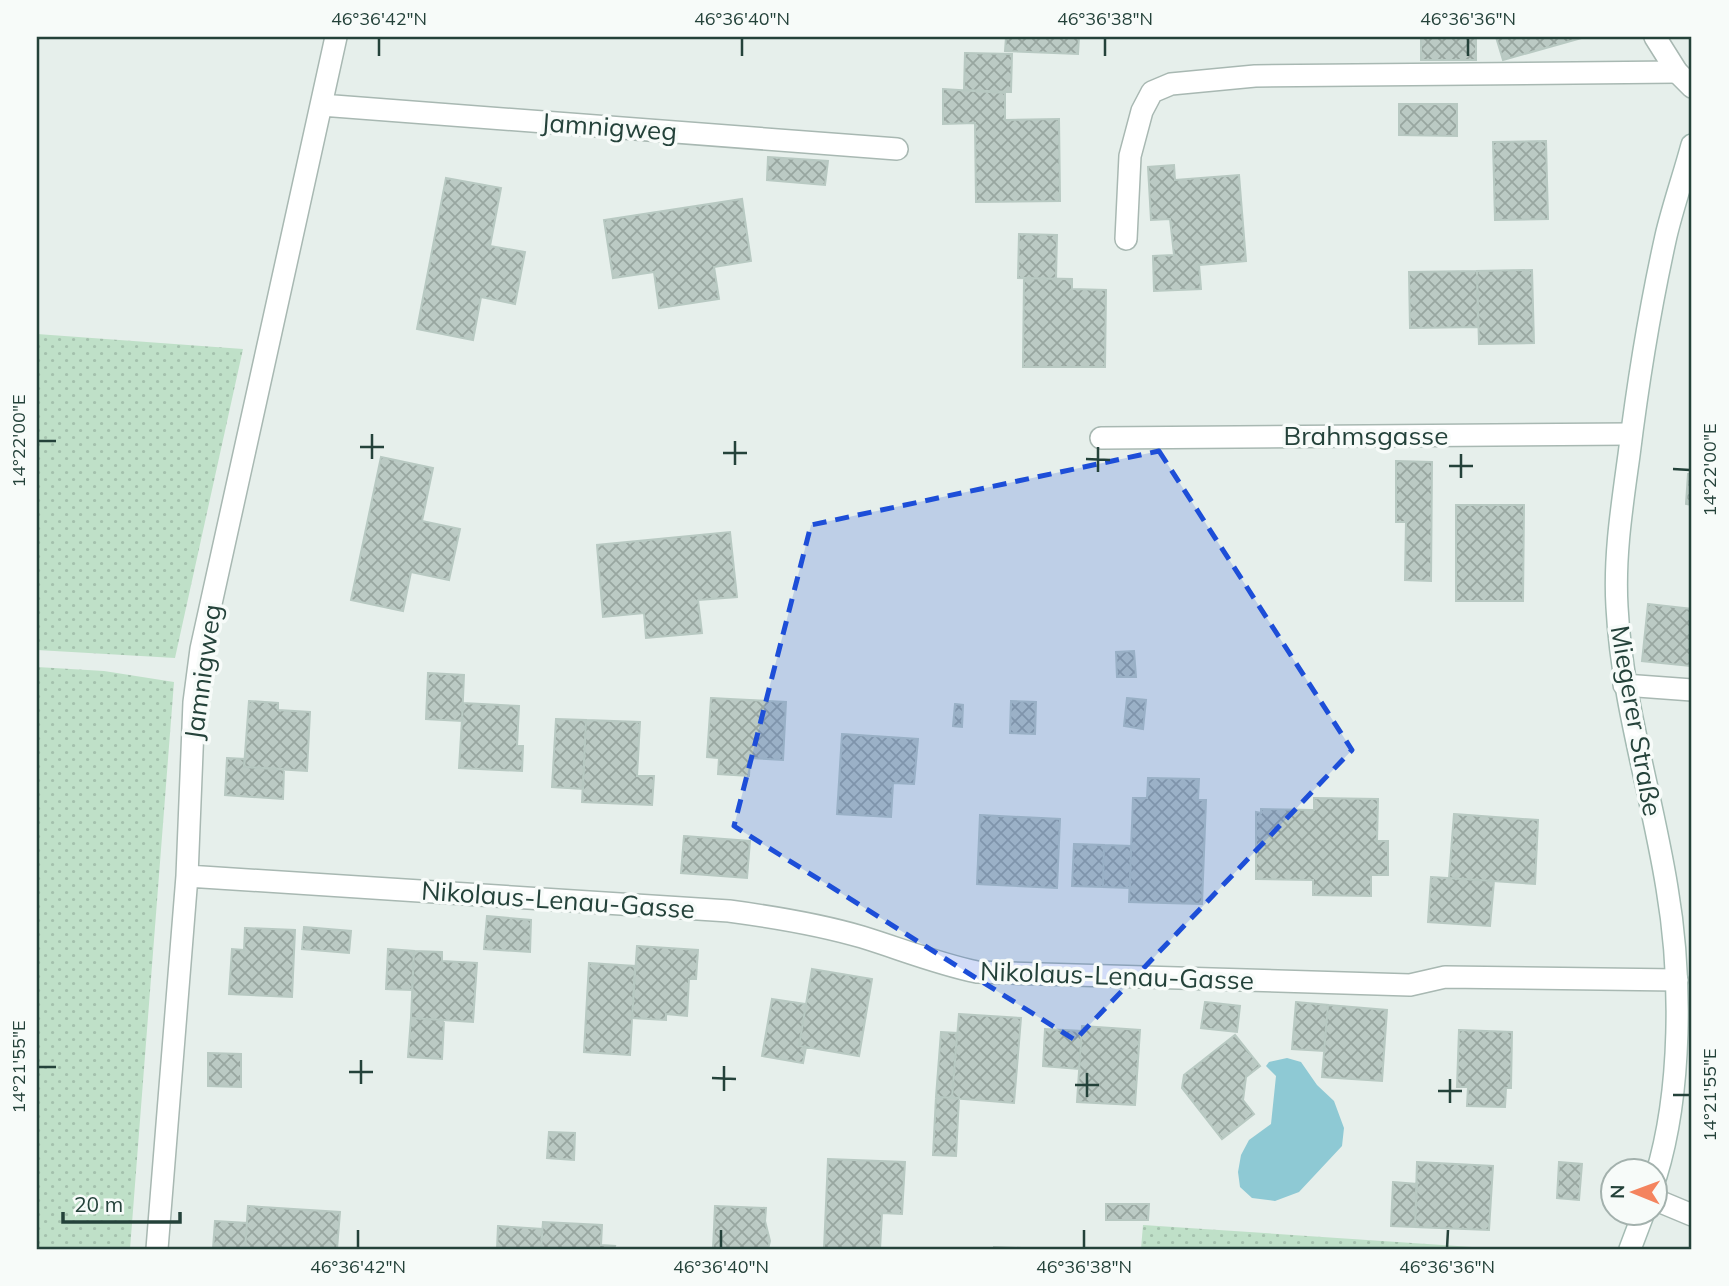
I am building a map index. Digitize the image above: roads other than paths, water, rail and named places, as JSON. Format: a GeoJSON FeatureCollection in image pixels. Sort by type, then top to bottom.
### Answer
{"type":"FeatureCollection","features":[{"type":"Feature","properties":{"kind":"street","name":"Jamnigweg"},"geometry":{"type":"LineString","coordinates":[[157,1249],[187,876],[194,702],[201,649],[336,37]]}},
{"type":"Feature","properties":{"kind":"street"},"geometry":{"type":"LineString","coordinates":[[1655,37],[1685,80]]}},
{"type":"Feature","properties":{"kind":"street"},"geometry":{"type":"LineString","coordinates":[[1126,240],[1130,156],[1142,111],[1152,92],[1171,84],[1255,76],[1685,80]]}},
{"type":"Feature","properties":{"kind":"street","name":"Jamnigweg"},"geometry":{"type":"LineString","coordinates":[[321,105],[897,149]]}},
{"type":"Feature","properties":{"kind":"street","name":"Miegerer Straße"},"geometry":{"type":"LineString","coordinates":[[1660,1156],[1671,1096],[1677,980],[1667,888],[1624,685],[1617,606],[1617,543],[1653,299],[1667,233],[1692,145]]}},
{"type":"Feature","properties":{"kind":"street","name":"Brahmsgasse"},"geometry":{"type":"LineString","coordinates":[[1101,438],[1631,434]]}},
{"type":"Feature","properties":{"kind":"street"},"geometry":{"type":"LineString","coordinates":[[1624,685],[1692,690]]}},
{"type":"Feature","properties":{"kind":"street","name":"Nikolaus-Lenau-Gasse"},"geometry":{"type":"LineString","coordinates":[[187,876],[729,911],[792,919],[977,972],[1410,985],[1446,976],[1677,980]]}},
{"type":"Feature","properties":{"kind":"street"},"geometry":{"type":"LineString","coordinates":[[1670,1206],[1692,1215]]}},
{"type":"Feature","properties":{"kind":"street"},"geometry":{"type":"LineString","coordinates":[[1630,1249],[1638,1226]]}},
{"type":"Feature","properties":{"kind":"water"},"geometry":{"type":"Polygon","coordinates":[[[1287,1058],[1301,1062],[1317,1085],[1334,1101],[1344,1128],[1342,1146],[1299,1192],[1275,1201],[1252,1198],[1240,1187],[1238,1172],[1241,1155],[1249,1140],[1271,1124],[1276,1076],[1266,1066],[1269,1062],[1287,1058]]]}}]}
